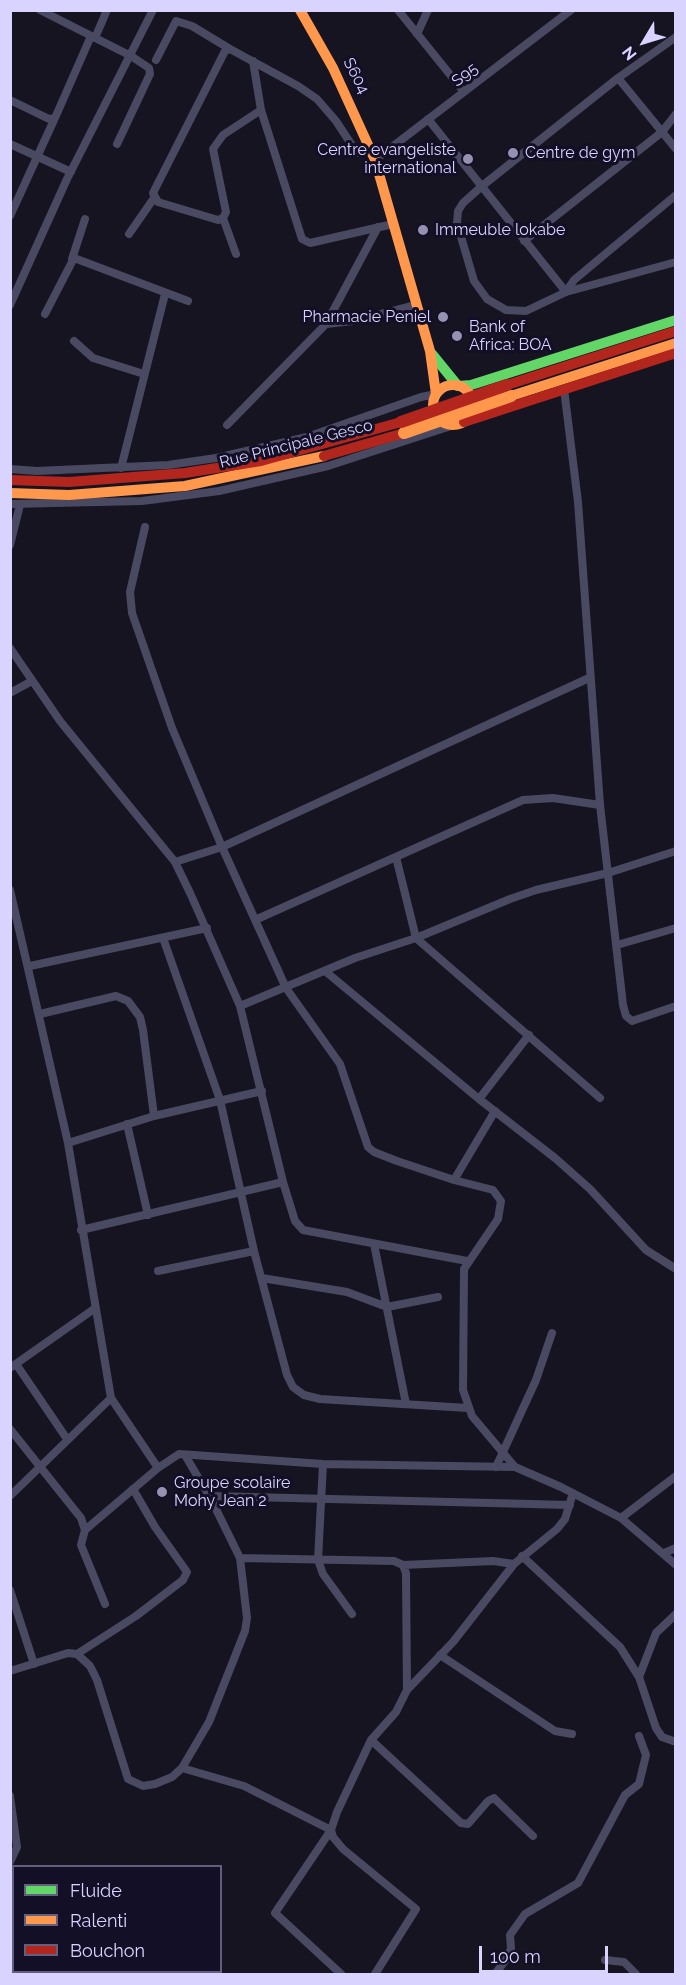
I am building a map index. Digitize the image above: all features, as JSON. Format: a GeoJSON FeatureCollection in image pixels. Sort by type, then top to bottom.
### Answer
{"type":"FeatureCollection","features":[{"type":"Feature","properties":{"kind":"main road","name":"S604"},"geometry":{"type":"LineString","coordinates":[[300,10],[333,68],[373,155],[430,351]]}},
{"type":"Feature","properties":{"kind":"main road"},"geometry":{"type":"LineString","coordinates":[[436,394],[446,387],[471,385],[675,320]]}},
{"type":"Feature","properties":{"kind":"main road"},"geometry":{"type":"LineString","coordinates":[[613,356],[675,331]]}},
{"type":"Feature","properties":{"kind":"main road"},"geometry":{"type":"LineString","coordinates":[[613,356],[675,343]]}},
{"type":"Feature","properties":{"kind":"main road"},"geometry":{"type":"LineString","coordinates":[[430,351],[458,386],[472,399],[472,412],[459,423]]}},
{"type":"Feature","properties":{"kind":"main road"},"geometry":{"type":"LineString","coordinates":[[430,351],[436,394],[434,412],[442,422],[459,423],[675,353]]}},
{"type":"Feature","properties":{"kind":"main road","name":"Rue Principale Gesco"},"geometry":{"type":"LineString","coordinates":[[10,494],[69,495],[185,486],[291,465],[613,356]]}},
{"type":"Feature","properties":{"kind":"main road","name":"Rue Principale Gesco"},"geometry":{"type":"LineString","coordinates":[[10,480],[69,482],[185,473],[261,461],[403,427]]}},
{"type":"Feature","properties":{"kind":"street"},"geometry":{"type":"LineString","coordinates":[[40,10],[131,56],[149,68],[150,74],[117,144]]}},
{"type":"Feature","properties":{"kind":"street"},"geometry":{"type":"LineString","coordinates":[[10,216],[107,10]]}},
{"type":"Feature","properties":{"kind":"street"},"geometry":{"type":"LineString","coordinates":[[10,305],[14,289],[153,10]]}},
{"type":"Feature","properties":{"kind":"street"},"geometry":{"type":"LineString","coordinates":[[398,10],[464,92]]}},
{"type":"Feature","properties":{"kind":"street"},"geometry":{"type":"LineString","coordinates":[[417,34],[428,10]]}},
{"type":"Feature","properties":{"kind":"street","name":"S95"},"geometry":{"type":"LineString","coordinates":[[373,155],[429,119],[567,12]]}},
{"type":"Feature","properties":{"kind":"street"},"geometry":{"type":"LineString","coordinates":[[156,60],[176,21],[192,26],[317,99],[336,121],[357,153],[373,155]]}},
{"type":"Feature","properties":{"kind":"street"},"geometry":{"type":"LineString","coordinates":[[675,37],[618,78],[482,186],[463,203],[458,211],[457,223],[474,281],[488,299],[506,310],[526,311],[566,292],[675,262]]}},
{"type":"Feature","properties":{"kind":"street"},"geometry":{"type":"LineString","coordinates":[[224,218],[218,220],[158,202],[153,193],[225,51],[230,49]]}},
{"type":"Feature","properties":{"kind":"street"},"geometry":{"type":"LineString","coordinates":[[253,62],[261,110],[302,239],[310,243],[393,224]]}},
{"type":"Feature","properties":{"kind":"street"},"geometry":{"type":"LineString","coordinates":[[618,78],[675,149]]}},
{"type":"Feature","properties":{"kind":"street"},"geometry":{"type":"LineString","coordinates":[[10,100],[54,120]]}},
{"type":"Feature","properties":{"kind":"street"},"geometry":{"type":"LineString","coordinates":[[236,254],[224,218],[226,213],[213,153],[215,145],[223,135],[261,110]]}},
{"type":"Feature","properties":{"kind":"street"},"geometry":{"type":"LineString","coordinates":[[524,241],[662,132],[675,114]]}},
{"type":"Feature","properties":{"kind":"street"},"geometry":{"type":"LineString","coordinates":[[429,119],[566,292]]}},
{"type":"Feature","properties":{"kind":"street"},"geometry":{"type":"LineString","coordinates":[[10,144],[71,172]]}},
{"type":"Feature","properties":{"kind":"street"},"geometry":{"type":"LineString","coordinates":[[566,292],[574,280],[675,195]]}},
{"type":"Feature","properties":{"kind":"street"},"geometry":{"type":"LineString","coordinates":[[129,234],[154,198]]}},
{"type":"Feature","properties":{"kind":"street"},"geometry":{"type":"LineString","coordinates":[[45,314],[72,259],[85,219]]}},
{"type":"Feature","properties":{"kind":"street"},"geometry":{"type":"LineString","coordinates":[[227,425],[326,324],[378,228]]}},
{"type":"Feature","properties":{"kind":"street"},"geometry":{"type":"LineString","coordinates":[[72,259],[165,294],[188,300]]}},
{"type":"Feature","properties":{"kind":"street"},"geometry":{"type":"LineString","coordinates":[[121,468],[165,294]]}},
{"type":"Feature","properties":{"kind":"street"},"geometry":{"type":"LineString","coordinates":[[326,324],[353,321],[415,305]]}},
{"type":"Feature","properties":{"kind":"street"},"geometry":{"type":"LineString","coordinates":[[74,341],[93,358],[144,374]]}},
{"type":"Feature","properties":{"kind":"street"},"geometry":{"type":"LineString","coordinates":[[564,389],[578,502],[600,805],[623,1005],[628,1019],[644,1018],[675,1006]]}},
{"type":"Feature","properties":{"kind":"street"},"geometry":{"type":"LineString","coordinates":[[10,469],[121,468],[168,465],[272,447],[436,394]]}},
{"type":"Feature","properties":{"kind":"street"},"geometry":{"type":"LineString","coordinates":[[10,504],[142,501],[219,491],[328,466],[459,423]]}},
{"type":"Feature","properties":{"kind":"street"},"geometry":{"type":"LineString","coordinates":[[10,545],[20,505]]}},
{"type":"Feature","properties":{"kind":"street"},"geometry":{"type":"LineString","coordinates":[[146,527],[130,592],[132,613],[172,728],[222,847],[286,988],[340,1064],[368,1147],[374,1152],[397,1161],[454,1180],[494,1190],[501,1201],[501,1211],[495,1225],[467,1261],[464,1269],[463,1390],[468,1408],[515,1467]]}},
{"type":"Feature","properties":{"kind":"street"},"geometry":{"type":"LineString","coordinates":[[10,648],[88,757],[175,862],[207,928],[240,1006],[295,1221],[303,1230],[467,1261]]}},
{"type":"Feature","properties":{"kind":"street"},"geometry":{"type":"LineString","coordinates":[[175,862],[222,847],[589,678]]}},
{"type":"Feature","properties":{"kind":"street"},"geometry":{"type":"LineString","coordinates":[[10,693],[32,681]]}},
{"type":"Feature","properties":{"kind":"street"},"geometry":{"type":"LineString","coordinates":[[255,920],[523,800],[553,798],[600,805]]}},
{"type":"Feature","properties":{"kind":"street"},"geometry":{"type":"LineString","coordinates":[[240,1006],[536,890],[608,873],[675,851]]}},
{"type":"Feature","properties":{"kind":"street"},"geometry":{"type":"LineString","coordinates":[[396,857],[416,938],[600,1098]]}},
{"type":"Feature","properties":{"kind":"street"},"geometry":{"type":"LineString","coordinates":[[10,890],[30,966],[68,1143],[94,1309],[111,1398],[158,1468]]}},
{"type":"Feature","properties":{"kind":"street"},"geometry":{"type":"LineString","coordinates":[[30,966],[207,928]]}},
{"type":"Feature","properties":{"kind":"street"},"geometry":{"type":"LineString","coordinates":[[617,945],[675,928]]}},
{"type":"Feature","properties":{"kind":"street"},"geometry":{"type":"LineString","coordinates":[[163,938],[220,1100],[254,1251],[287,1375],[297,1392],[320,1399],[468,1408]]}},
{"type":"Feature","properties":{"kind":"street"},"geometry":{"type":"LineString","coordinates":[[325,971],[479,1099],[572,1172],[646,1250],[675,1269]]}},
{"type":"Feature","properties":{"kind":"street"},"geometry":{"type":"LineString","coordinates":[[40,1014],[116,996],[128,1000],[140,1017],[143,1030],[154,1116]]}},
{"type":"Feature","properties":{"kind":"street"},"geometry":{"type":"LineString","coordinates":[[479,1099],[529,1035]]}},
{"type":"Feature","properties":{"kind":"street"},"geometry":{"type":"LineString","coordinates":[[68,1143],[154,1116],[262,1091]]}},
{"type":"Feature","properties":{"kind":"street"},"geometry":{"type":"LineString","coordinates":[[454,1180],[495,1111]]}},
{"type":"Feature","properties":{"kind":"street"},"geometry":{"type":"LineString","coordinates":[[127,1124],[148,1215]]}},
{"type":"Feature","properties":{"kind":"street"},"geometry":{"type":"LineString","coordinates":[[81,1230],[284,1182]]}},
{"type":"Feature","properties":{"kind":"street"},"geometry":{"type":"LineString","coordinates":[[374,1244],[406,1404]]}},
{"type":"Feature","properties":{"kind":"street"},"geometry":{"type":"LineString","coordinates":[[158,1271],[254,1251]]}},
{"type":"Feature","properties":{"kind":"street"},"geometry":{"type":"LineString","coordinates":[[262,1278],[347,1292],[387,1307],[438,1297]]}},
{"type":"Feature","properties":{"kind":"street"},"geometry":{"type":"LineString","coordinates":[[67,1439],[13,1366],[94,1309]]}},
{"type":"Feature","properties":{"kind":"street"},"geometry":{"type":"LineString","coordinates":[[496,1467],[536,1380],[552,1333]]}},
{"type":"Feature","properties":{"kind":"street"},"geometry":{"type":"LineString","coordinates":[[10,1496],[111,1398]]}},
{"type":"Feature","properties":{"kind":"street"},"geometry":{"type":"LineString","coordinates":[[10,1429],[81,1518],[85,1530],[81,1545],[105,1604]]}},
{"type":"Feature","properties":{"kind":"street"},"geometry":{"type":"LineString","coordinates":[[85,1530],[158,1468],[179,1454],[322,1464],[515,1467],[621,1518],[664,1553],[675,1565]]}},
{"type":"Feature","properties":{"kind":"street"},"geometry":{"type":"LineString","coordinates":[[10,1671],[68,1653],[77,1654],[90,1666],[97,1680],[128,1779],[134,1784],[143,1786],[155,1784],[172,1778],[182,1768],[209,1722],[245,1631],[247,1618],[240,1558],[210,1496],[185,1455]]}},
{"type":"Feature","properties":{"kind":"street"},"geometry":{"type":"LineString","coordinates":[[322,1464],[318,1560],[323,1574],[352,1614]]}},
{"type":"Feature","properties":{"kind":"street"},"geometry":{"type":"LineString","coordinates":[[621,1518],[675,1476]]}},
{"type":"Feature","properties":{"kind":"street"},"geometry":{"type":"LineString","coordinates":[[77,1654],[136,1616],[183,1580],[187,1572],[155,1527],[133,1489]]}},
{"type":"Feature","properties":{"kind":"street"},"geometry":{"type":"LineString","coordinates":[[341,1974],[275,1913],[331,1830],[337,1812],[371,1740],[396,1712],[407,1690],[440,1655],[514,1564],[557,1529],[570,1505],[573,1493]]}},
{"type":"Feature","properties":{"kind":"street"},"geometry":{"type":"LineString","coordinates":[[210,1496],[570,1505]]}},
{"type":"Feature","properties":{"kind":"street"},"geometry":{"type":"LineString","coordinates":[[664,1553],[675,1548]]}},
{"type":"Feature","properties":{"kind":"street"},"geometry":{"type":"LineString","coordinates":[[522,1556],[614,1641],[639,1677],[656,1728],[662,1737],[675,1742]]}},
{"type":"Feature","properties":{"kind":"street"},"geometry":{"type":"LineString","coordinates":[[240,1558],[394,1561],[403,1565],[493,1561],[514,1564]]}},
{"type":"Feature","properties":{"kind":"street"},"geometry":{"type":"LineString","coordinates":[[403,1565],[406,1573],[407,1690]]}},
{"type":"Feature","properties":{"kind":"street"},"geometry":{"type":"LineString","coordinates":[[10,1590],[34,1665]]}},
{"type":"Feature","properties":{"kind":"street"},"geometry":{"type":"LineString","coordinates":[[639,1677],[656,1633],[675,1614]]}},
{"type":"Feature","properties":{"kind":"street"},"geometry":{"type":"LineString","coordinates":[[440,1655],[555,1731],[572,1734]]}},
{"type":"Feature","properties":{"kind":"street"},"geometry":{"type":"LineString","coordinates":[[495,1974],[508,1957],[511,1948],[510,1935],[525,1914],[579,1883],[625,1795],[639,1784],[646,1755],[639,1736]]}},
{"type":"Feature","properties":{"kind":"street"},"geometry":{"type":"LineString","coordinates":[[371,1740],[459,1822],[468,1824],[488,1801],[494,1798],[533,1836]]}},
{"type":"Feature","properties":{"kind":"street"},"geometry":{"type":"LineString","coordinates":[[182,1768],[244,1786],[331,1830],[336,1843],[416,1909],[415,1915],[374,1974]]}},
{"type":"Feature","properties":{"kind":"street"},"geometry":{"type":"LineString","coordinates":[[10,1796],[17,1847],[10,1862]]}},
{"type":"Feature","properties":{"kind":"street"},"geometry":{"type":"LineString","coordinates":[[605,1960],[624,1962],[632,1973]]}},
{"type":"Feature","properties":{"kind":"traffic: fast"},"geometry":{"type":"LineString","coordinates":[[432,354],[458,386],[471,385],[676,320]]}},
{"type":"Feature","properties":{"kind":"traffic: slow"},"geometry":{"type":"LineString","coordinates":[[300,10],[333,68],[375,160],[430,351],[436,394]]}},
{"type":"Feature","properties":{"kind":"traffic: slow"},"geometry":{"type":"LineString","coordinates":[[511,396],[676,343]]}},
{"type":"Feature","properties":{"kind":"traffic: slow"},"geometry":{"type":"LineString","coordinates":[[453,385],[467,391],[473,405],[467,419],[453,425],[439,419],[433,405],[439,391],[453,385]]}},
{"type":"Feature","properties":{"kind":"traffic: slow"},"geometry":{"type":"LineString","coordinates":[[404,433],[511,396]]}},
{"type":"Feature","properties":{"kind":"traffic: slow"},"geometry":{"type":"LineString","coordinates":[[10,493],[69,495],[185,486],[324,456]]}},
{"type":"Feature","properties":{"kind":"traffic: jam"},"geometry":{"type":"LineString","coordinates":[[507,385],[676,331]]}},
{"type":"Feature","properties":{"kind":"traffic: jam"},"geometry":{"type":"LineString","coordinates":[[464,422],[676,353]]}},
{"type":"Feature","properties":{"kind":"traffic: jam"},"geometry":{"type":"LineString","coordinates":[[401,422],[507,385]]}},
{"type":"Feature","properties":{"kind":"traffic: jam"},"geometry":{"type":"LineString","coordinates":[[10,480],[69,482],[185,473],[261,461],[401,422]]}},
{"type":"Feature","properties":{"kind":"traffic: jam"},"geometry":{"type":"LineString","coordinates":[[324,456],[404,433]]}},
{"type":"Feature","properties":{"kind":"place","name":"Centre de gym"},"geometry":{"type":"Point","coordinates":[513,153]}},
{"type":"Feature","properties":{"kind":"place","name":"Centre evangeliste international"},"geometry":{"type":"Point","coordinates":[468,159]}},
{"type":"Feature","properties":{"kind":"place","name":"Immeuble lokabe"},"geometry":{"type":"Point","coordinates":[423,230]}},
{"type":"Feature","properties":{"kind":"place","name":"Pharmacie Peniel"},"geometry":{"type":"Point","coordinates":[443,317]}},
{"type":"Feature","properties":{"kind":"place","name":"Bank of Africa: BOA"},"geometry":{"type":"Point","coordinates":[457,336]}},
{"type":"Feature","properties":{"kind":"place","name":"Groupe scolaire Mohy Jean 2"},"geometry":{"type":"Point","coordinates":[162,1492]}}]}
